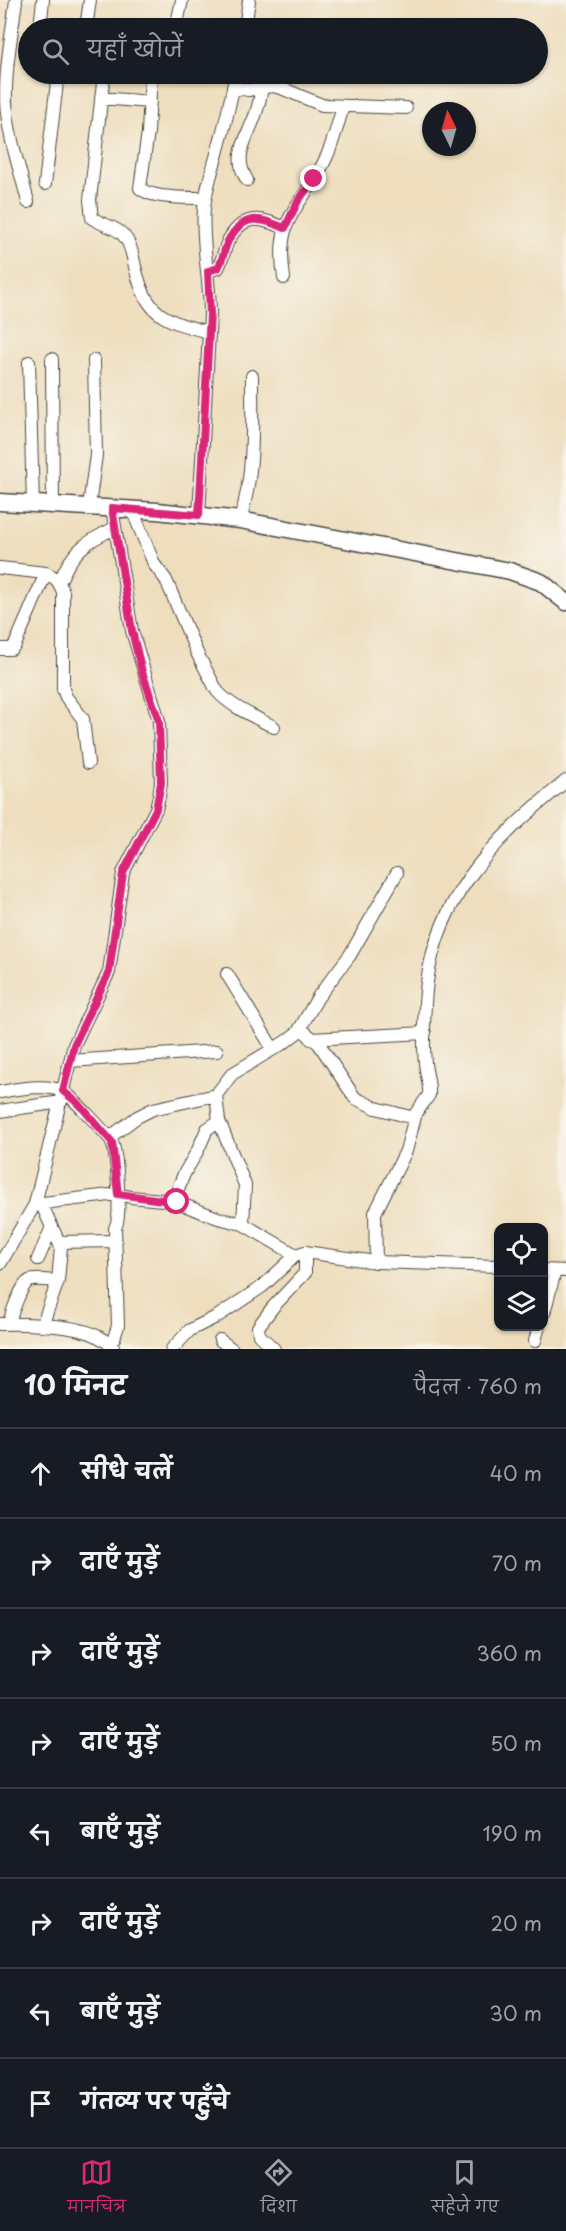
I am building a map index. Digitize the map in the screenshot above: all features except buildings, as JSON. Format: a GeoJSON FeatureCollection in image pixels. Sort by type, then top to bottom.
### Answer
{"type":"FeatureCollection","features":[{"type":"Feature","properties":{"kind":"street"},"geometry":{"type":"LineString","coordinates":[[16,0],[6,105],[28,202]]}},
{"type":"Feature","properties":{"kind":"street"},"geometry":{"type":"LineString","coordinates":[[41,18],[43,0]]}},
{"type":"Feature","properties":{"kind":"street"},"geometry":{"type":"LineString","coordinates":[[87,18],[90,0]]}},
{"type":"Feature","properties":{"kind":"street"},"geometry":{"type":"LineString","coordinates":[[178,18],[182,0]]}},
{"type":"Feature","properties":{"kind":"street"},"geometry":{"type":"LineString","coordinates":[[246,18],[249,0]]}},
{"type":"Feature","properties":{"kind":"street"},"geometry":{"type":"LineString","coordinates":[[45,184],[57,84]]}},
{"type":"Feature","properties":{"kind":"street"},"geometry":{"type":"LineString","coordinates":[[103,84],[90,200],[92,218],[125,236],[141,290],[150,306],[166,318],[208,332]]}},
{"type":"Feature","properties":{"kind":"street"},"geometry":{"type":"LineString","coordinates":[[151,84],[140,188],[145,192],[166,196],[205,198]]}},
{"type":"Feature","properties":{"kind":"street"},"geometry":{"type":"LineString","coordinates":[[199,515],[210,293],[204,238],[205,198],[234,84]]}},
{"type":"Feature","properties":{"kind":"street"},"geometry":{"type":"LineString","coordinates":[[233,87],[248,90],[281,88],[314,103],[343,107],[406,108]]}},
{"type":"Feature","properties":{"kind":"street"},"geometry":{"type":"LineString","coordinates":[[247,180],[240,162],[240,153],[256,113],[262,88]]}},
{"type":"Feature","properties":{"kind":"street"},"geometry":{"type":"LineString","coordinates":[[101,98],[150,102]]}},
{"type":"Feature","properties":{"kind":"street"},"geometry":{"type":"LineString","coordinates":[[284,278],[281,259],[285,228],[298,201],[328,155],[343,107]]}},
{"type":"Feature","properties":{"kind":"street"},"geometry":{"type":"LineString","coordinates":[[208,271],[218,268],[234,232],[249,221],[264,220],[285,228]]}},
{"type":"Feature","properties":{"kind":"street"},"geometry":{"type":"LineString","coordinates":[[52,359],[53,505]]}},
{"type":"Feature","properties":{"kind":"street"},"geometry":{"type":"LineString","coordinates":[[89,506],[96,455],[94,360]]}},
{"type":"Feature","properties":{"kind":"street"},"geometry":{"type":"LineString","coordinates":[[29,362],[33,504]]}},
{"type":"Feature","properties":{"kind":"street"},"geometry":{"type":"LineString","coordinates":[[240,520],[248,496],[251,475],[252,376]]}},
{"type":"Feature","properties":{"kind":"street"},"geometry":{"type":"LineString","coordinates":[[0,502],[132,509],[240,520],[510,571],[541,582],[566,602]]}},
{"type":"Feature","properties":{"kind":"street"},"geometry":{"type":"LineString","coordinates":[[0,1264],[38,1204],[74,1045],[109,972],[123,873],[156,809],[161,783],[159,721],[142,672],[132,631],[112,508]]}},
{"type":"Feature","properties":{"kind":"street"},"geometry":{"type":"LineString","coordinates":[[132,509],[154,564],[166,580],[197,653],[217,691],[243,710],[274,727]]}},
{"type":"Feature","properties":{"kind":"street"},"geometry":{"type":"LineString","coordinates":[[59,583],[70,559],[79,549],[91,539],[115,528]]}},
{"type":"Feature","properties":{"kind":"street"},"geometry":{"type":"LineString","coordinates":[[0,568],[46,573],[53,576],[59,583],[63,592],[63,689],[66,698],[82,719],[88,763]]}},
{"type":"Feature","properties":{"kind":"street"},"geometry":{"type":"LineString","coordinates":[[0,649],[5,651],[15,645],[46,573]]}},
{"type":"Feature","properties":{"kind":"street"},"geometry":{"type":"LineString","coordinates":[[376,1262],[375,1214],[406,1151],[414,1118],[429,1095],[425,1063],[425,1001],[435,946],[454,898],[483,858],[566,781]]}},
{"type":"Feature","properties":{"kind":"street"},"geometry":{"type":"LineString","coordinates":[[110,1137],[137,1117],[153,1109],[216,1095],[232,1074],[296,1033],[323,990],[350,955],[397,873]]}},
{"type":"Feature","properties":{"kind":"street"},"geometry":{"type":"LineString","coordinates":[[227,974],[273,1049]]}},
{"type":"Feature","properties":{"kind":"street"},"geometry":{"type":"LineString","coordinates":[[296,1033],[315,1039],[425,1033]]}},
{"type":"Feature","properties":{"kind":"street"},"geometry":{"type":"LineString","coordinates":[[315,1039],[356,1098],[376,1108],[414,1118]]}},
{"type":"Feature","properties":{"kind":"street"},"geometry":{"type":"LineString","coordinates":[[70,1061],[217,1051]]}},
{"type":"Feature","properties":{"kind":"street"},"geometry":{"type":"LineString","coordinates":[[0,1092],[37,1087],[62,1097],[79,1104],[110,1137],[120,1208],[115,1228],[118,1326],[114,1347]]}},
{"type":"Feature","properties":{"kind":"street"},"geometry":{"type":"LineString","coordinates":[[216,1095],[219,1121],[245,1185],[243,1224]]}},
{"type":"Feature","properties":{"kind":"street"},"geometry":{"type":"LineString","coordinates":[[0,1111],[62,1097]]}},
{"type":"Feature","properties":{"kind":"street"},"geometry":{"type":"LineString","coordinates":[[173,1201],[207,1129],[219,1121]]}},
{"type":"Feature","properties":{"kind":"street"},"geometry":{"type":"LineString","coordinates":[[38,1204],[118,1194],[173,1201],[218,1218],[243,1224],[300,1254],[376,1262],[494,1266]]}},
{"type":"Feature","properties":{"kind":"street"},"geometry":{"type":"LineString","coordinates":[[38,1204],[61,1247],[58,1281],[42,1326]]}},
{"type":"Feature","properties":{"kind":"street"},"geometry":{"type":"LineString","coordinates":[[38,1259],[52,1227]]}},
{"type":"Feature","properties":{"kind":"street"},"geometry":{"type":"LineString","coordinates":[[59,1242],[115,1241]]}},
{"type":"Feature","properties":{"kind":"street"},"geometry":{"type":"LineString","coordinates":[[172,1349],[190,1330],[218,1316],[263,1286],[300,1254]]}},
{"type":"Feature","properties":{"kind":"street"},"geometry":{"type":"LineString","coordinates":[[274,1349],[259,1335],[258,1327],[273,1307],[305,1273],[300,1254]]}},
{"type":"Feature","properties":{"kind":"street"},"geometry":{"type":"LineString","coordinates":[[548,1296],[555,1271]]}},
{"type":"Feature","properties":{"kind":"street"},"geometry":{"type":"LineString","coordinates":[[58,1281],[31,1280],[26,1283],[4,1324],[69,1328],[96,1335],[114,1347]]}},
{"type":"Feature","properties":{"kind":"street"},"geometry":{"type":"LineString","coordinates":[[535,1341],[538,1331]]}},
{"type":"Feature","properties":{"kind":"street"},"geometry":{"type":"LineString","coordinates":[[220,1340],[232,1349]]}},
{"type":"Feature","properties":{"kind":"route"},"geometry":{"type":"LineString","coordinates":[[177,1202],[118,1194],[110,1137],[79,1104],[63,1091],[74,1045],[109,972],[123,873],[156,809],[161,783],[159,721],[142,672],[132,631],[112,508],[199,515],[210,314],[208,271],[218,268],[234,232],[249,221],[259,219],[285,228],[298,201],[314,179]]}}]}
